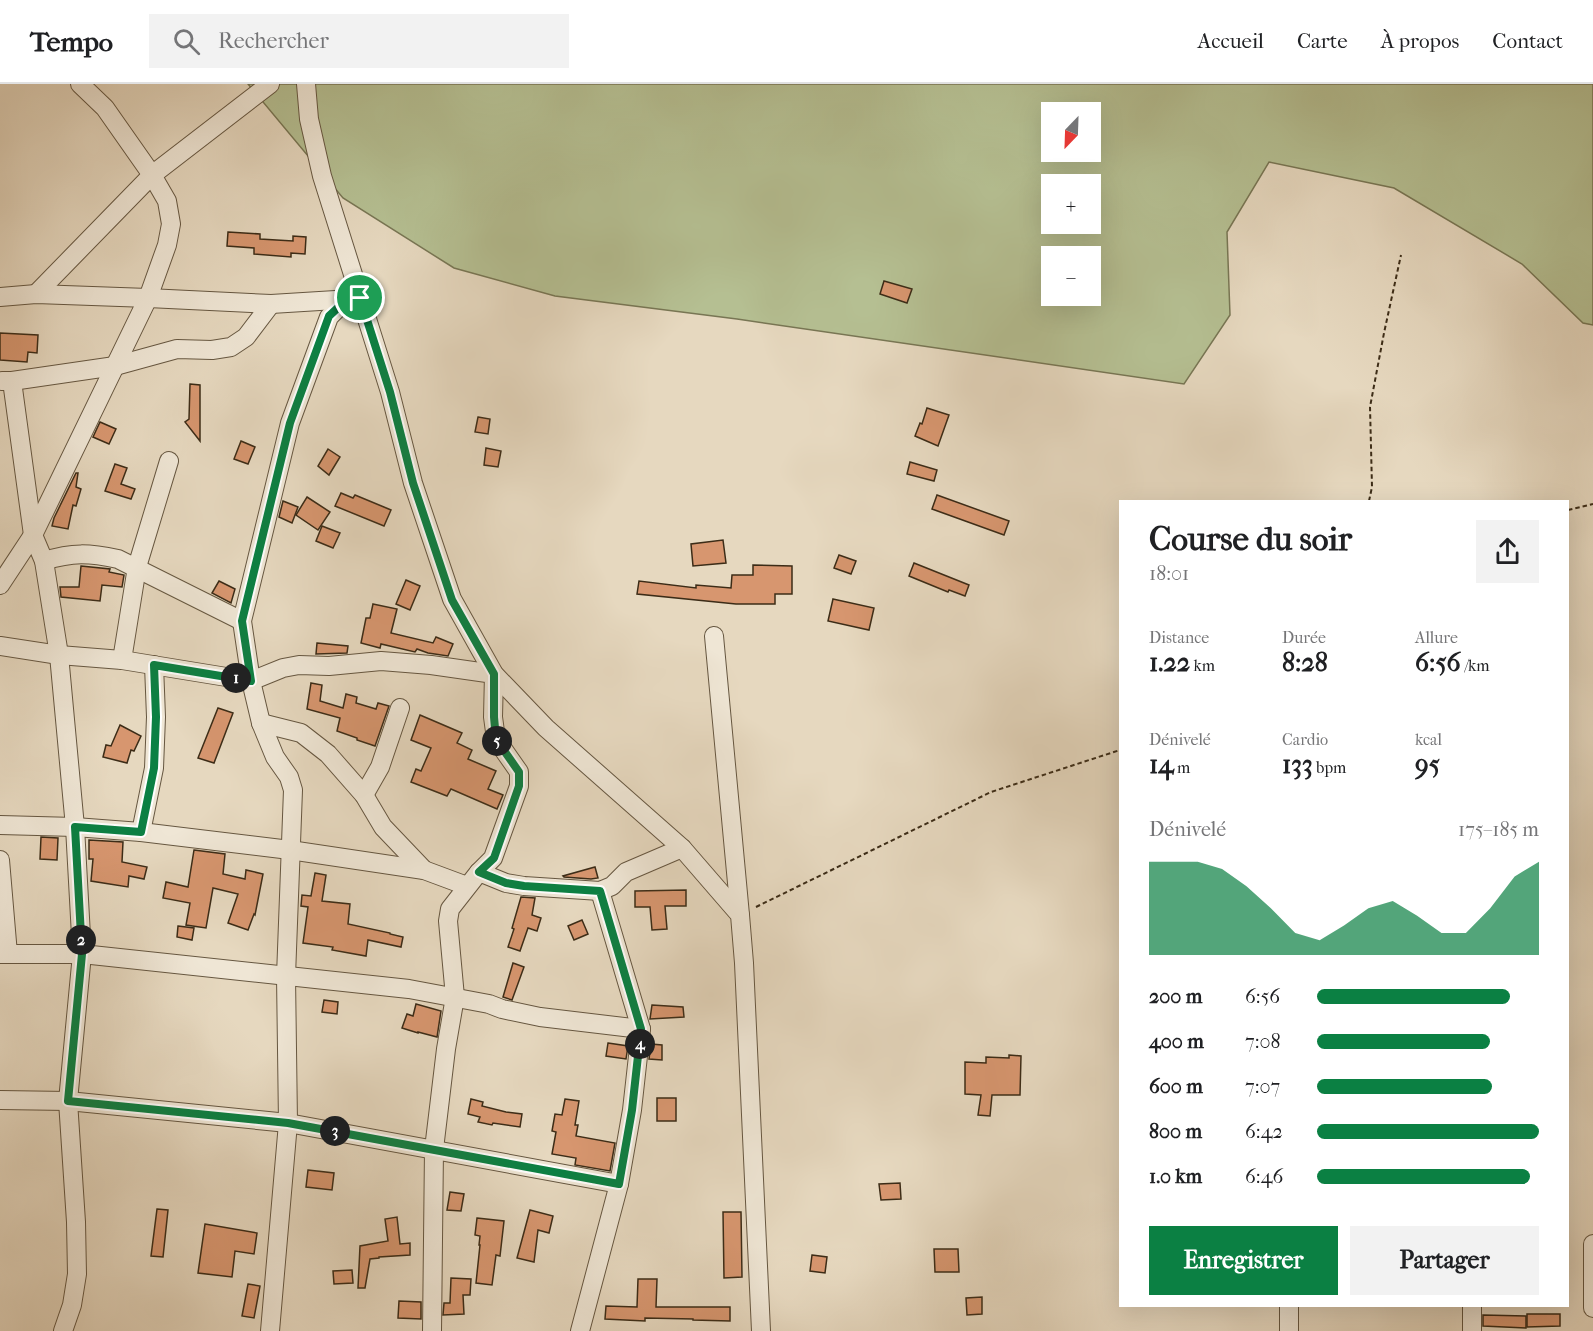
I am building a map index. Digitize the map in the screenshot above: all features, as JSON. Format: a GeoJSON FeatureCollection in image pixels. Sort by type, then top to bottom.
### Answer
{"type":"FeatureCollection","features":[{"type":"Feature","properties":{"kind":"street"},"geometry":{"type":"LineString","coordinates":[[0,585],[33,534],[148,298],[171,224],[167,201],[153,175],[105,108],[80,84]]}},
{"type":"Feature","properties":{"kind":"street"},"geometry":{"type":"LineString","coordinates":[[36,294],[153,175],[270,84]]}},
{"type":"Feature","properties":{"kind":"street"},"geometry":{"type":"LineString","coordinates":[[306,84],[309,119],[321,176],[390,392],[413,483],[452,600],[494,674],[546,728],[682,848],[740,915]]}},
{"type":"Feature","properties":{"kind":"street"},"geometry":{"type":"LineString","coordinates":[[0,297],[36,294],[271,304],[360,298]]}},
{"type":"Feature","properties":{"kind":"street"},"geometry":{"type":"LineString","coordinates":[[270,1331],[288,1123],[286,976],[293,790],[289,777],[276,758],[261,723],[251,681],[242,621],[290,423],[329,316],[342,304],[360,298]]}},
{"type":"Feature","properties":{"kind":"street"},"geometry":{"type":"LineString","coordinates":[[63,1331],[72,1305],[77,1274],[68,1101],[82,954],[75,827],[58,655],[44,561],[33,534],[6,381],[115,366],[177,349],[212,350],[231,347],[246,337],[271,304]]}},
{"type":"Feature","properties":{"kind":"street"},"geometry":{"type":"LineString","coordinates":[[122,660],[136,567],[169,461]]}},
{"type":"Feature","properties":{"kind":"street"},"geometry":{"type":"LineString","coordinates":[[44,561],[60,555],[79,553],[118,559],[242,621]]}},
{"type":"Feature","properties":{"kind":"street"},"geometry":{"type":"LineString","coordinates":[[714,636],[745,975],[761,1331]]}},
{"type":"Feature","properties":{"kind":"street"},"geometry":{"type":"LineString","coordinates":[[0,646],[58,655],[122,660],[251,681],[283,668],[299,665],[329,666],[381,661],[494,674]]}},
{"type":"Feature","properties":{"kind":"street"},"geometry":{"type":"LineString","coordinates":[[141,832],[154,768],[156,717],[154,665]]}},
{"type":"Feature","properties":{"kind":"street"},"geometry":{"type":"LineString","coordinates":[[432,1331],[434,1149],[454,997],[448,921],[450,909],[479,872],[494,858],[519,786],[519,772],[496,739],[494,674]]}},
{"type":"Feature","properties":{"kind":"street"},"geometry":{"type":"LineString","coordinates":[[364,795],[380,767],[400,708]]}},
{"type":"Feature","properties":{"kind":"street"},"geometry":{"type":"LineString","coordinates":[[261,723],[301,733],[328,754],[364,795],[383,827],[424,870]]}},
{"type":"Feature","properties":{"kind":"street"},"geometry":{"type":"LineString","coordinates":[[0,825],[141,832],[290,850],[424,870],[467,886]]}},
{"type":"Feature","properties":{"kind":"street"},"geometry":{"type":"LineString","coordinates":[[479,872],[506,883],[524,886],[600,891],[612,886],[626,872],[682,848]]}},
{"type":"Feature","properties":{"kind":"street"},"geometry":{"type":"LineString","coordinates":[[0,860],[4,954],[82,954],[409,989],[489,1004],[540,1017],[641,1029]]}},
{"type":"Feature","properties":{"kind":"street"},"geometry":{"type":"LineString","coordinates":[[580,1331],[619,1184],[632,1110],[641,1029],[600,891]]}},
{"type":"Feature","properties":{"kind":"street"},"geometry":{"type":"LineString","coordinates":[[0,1100],[68,1101],[288,1123],[619,1184]]}},
{"type":"Feature","properties":{"kind":"street"},"geometry":{"type":"LineString","coordinates":[[1593,1244],[1593,1308]]}},
{"type":"Feature","properties":{"kind":"street"},"geometry":{"type":"LineString","coordinates":[[1289,1307],[1289,1331]]}},
{"type":"Feature","properties":{"kind":"street"},"geometry":{"type":"LineString","coordinates":[[1472,1307],[1472,1331]]}},
{"type":"Feature","properties":{"kind":"path"},"geometry":{"type":"LineString","coordinates":[[1369,500],[1371,407],[1401,255]]}},
{"type":"Feature","properties":{"kind":"path"},"geometry":{"type":"LineString","coordinates":[[1569,510],[1593,504]]}},
{"type":"Feature","properties":{"kind":"path"},"geometry":{"type":"LineString","coordinates":[[740,915],[991,792],[1119,750]]}},
{"type":"Feature","properties":{"kind":"green space"},"geometry":{"type":"Polygon","coordinates":[[[248,84],[1593,84],[1593,325],[1583,323],[1522,264],[1394,188],[1269,162],[1227,232],[1230,315],[1184,384],[737,319],[555,296],[454,268],[343,198],[248,84]]]}},
{"type":"Feature","properties":{"kind":"building"},"geometry":{"type":"Polygon","coordinates":[[[228,232],[260,234],[260,239],[293,241],[293,236],[306,237],[305,254],[291,253],[291,257],[254,254],[254,248],[227,246],[228,232]]]}},
{"type":"Feature","properties":{"kind":"building"},"geometry":{"type":"Polygon","coordinates":[[[884,281],[912,289],[907,303],[880,294],[884,281]]]}},
{"type":"Feature","properties":{"kind":"building"},"geometry":{"type":"Polygon","coordinates":[[[0,333],[38,335],[37,353],[28,352],[27,362],[0,360],[0,333]]]}},
{"type":"Feature","properties":{"kind":"building"},"geometry":{"type":"Polygon","coordinates":[[[190,384],[200,385],[200,441],[185,422],[189,419],[190,384]]]}},
{"type":"Feature","properties":{"kind":"building"},"geometry":{"type":"Polygon","coordinates":[[[927,408],[949,415],[938,446],[915,436],[927,408]]]}},
{"type":"Feature","properties":{"kind":"building"},"geometry":{"type":"Polygon","coordinates":[[[478,417],[490,419],[488,434],[475,432],[478,417]]]}},
{"type":"Feature","properties":{"kind":"building"},"geometry":{"type":"Polygon","coordinates":[[[100,422],[116,429],[109,444],[93,437],[100,422]]]}},
{"type":"Feature","properties":{"kind":"building"},"geometry":{"type":"Polygon","coordinates":[[[241,441],[255,447],[248,464],[234,459],[241,441]]]}},
{"type":"Feature","properties":{"kind":"building"},"geometry":{"type":"Polygon","coordinates":[[[486,448],[501,451],[498,467],[484,465],[486,448]]]}},
{"type":"Feature","properties":{"kind":"building"},"geometry":{"type":"Polygon","coordinates":[[[328,449],[340,457],[329,475],[318,466],[328,449]]]}},
{"type":"Feature","properties":{"kind":"building"},"geometry":{"type":"Polygon","coordinates":[[[910,462],[937,470],[934,481],[907,474],[910,462]]]}},
{"type":"Feature","properties":{"kind":"building"},"geometry":{"type":"Polygon","coordinates":[[[115,464],[127,468],[121,484],[135,489],[131,499],[105,491],[115,464]]]}},
{"type":"Feature","properties":{"kind":"building"},"geometry":{"type":"Polygon","coordinates":[[[78,473],[76,487],[81,489],[76,506],[73,505],[68,529],[52,526],[54,518],[78,473]]]}},
{"type":"Feature","properties":{"kind":"building"},"geometry":{"type":"Polygon","coordinates":[[[341,493],[353,498],[355,495],[391,510],[384,526],[335,506],[341,493]]]}},
{"type":"Feature","properties":{"kind":"building"},"geometry":{"type":"Polygon","coordinates":[[[937,495],[1009,521],[1004,535],[932,509],[937,495]]]}},
{"type":"Feature","properties":{"kind":"building"},"geometry":{"type":"Polygon","coordinates":[[[307,497],[330,512],[318,530],[296,515],[307,497]]]}},
{"type":"Feature","properties":{"kind":"building"},"geometry":{"type":"Polygon","coordinates":[[[283,501],[298,507],[292,523],[279,517],[283,501]]]}},
{"type":"Feature","properties":{"kind":"building"},"geometry":{"type":"Polygon","coordinates":[[[322,526],[340,533],[333,548],[316,541],[322,526]]]}},
{"type":"Feature","properties":{"kind":"building"},"geometry":{"type":"Polygon","coordinates":[[[723,540],[726,563],[693,566],[691,544],[723,540]]]}},
{"type":"Feature","properties":{"kind":"building"},"geometry":{"type":"Polygon","coordinates":[[[839,555],[856,561],[851,574],[834,568],[839,555]]]}},
{"type":"Feature","properties":{"kind":"building"},"geometry":{"type":"Polygon","coordinates":[[[914,563],[969,585],[965,596],[949,590],[948,592],[909,576],[914,563]]]}},
{"type":"Feature","properties":{"kind":"building"},"geometry":{"type":"Polygon","coordinates":[[[753,565],[792,566],[792,594],[775,594],[775,604],[736,604],[637,594],[639,581],[696,588],[696,585],[731,588],[732,575],[753,575],[753,565]]]}},
{"type":"Feature","properties":{"kind":"building"},"geometry":{"type":"Polygon","coordinates":[[[81,566],[110,569],[109,572],[124,575],[122,587],[102,585],[100,601],[61,597],[60,587],[79,587],[81,566]]]}},
{"type":"Feature","properties":{"kind":"building"},"geometry":{"type":"Polygon","coordinates":[[[406,580],[420,586],[410,610],[396,604],[406,580]]]}},
{"type":"Feature","properties":{"kind":"building"},"geometry":{"type":"Polygon","coordinates":[[[219,581],[235,589],[231,603],[212,593],[219,581]]]}},
{"type":"Feature","properties":{"kind":"building"},"geometry":{"type":"Polygon","coordinates":[[[833,599],[874,608],[869,630],[828,621],[833,599]]]}},
{"type":"Feature","properties":{"kind":"building"},"geometry":{"type":"Polygon","coordinates":[[[373,604],[397,609],[391,633],[433,643],[436,637],[453,644],[448,656],[417,649],[415,652],[381,644],[380,648],[361,643],[366,618],[370,618],[373,604]]]}},
{"type":"Feature","properties":{"kind":"building"},"geometry":{"type":"Polygon","coordinates":[[[317,643],[348,646],[347,653],[316,654],[317,643]]]}},
{"type":"Feature","properties":{"kind":"building"},"geometry":{"type":"Polygon","coordinates":[[[311,683],[322,685],[320,701],[343,708],[346,694],[357,697],[356,703],[376,709],[378,703],[389,706],[375,746],[337,731],[340,718],[307,709],[311,683]]]}},
{"type":"Feature","properties":{"kind":"building"},"geometry":{"type":"Polygon","coordinates":[[[218,708],[233,713],[214,763],[198,758],[218,708]]]}},
{"type":"Feature","properties":{"kind":"building"},"geometry":{"type":"Polygon","coordinates":[[[420,715],[462,733],[457,743],[472,750],[468,759],[496,771],[488,789],[503,795],[497,809],[451,789],[447,796],[411,782],[416,769],[421,771],[431,748],[411,740],[420,715]]]}},
{"type":"Feature","properties":{"kind":"building"},"geometry":{"type":"Polygon","coordinates":[[[120,725],[141,736],[134,751],[131,750],[127,763],[103,757],[106,745],[111,746],[120,725]]]}},
{"type":"Feature","properties":{"kind":"building"},"geometry":{"type":"Polygon","coordinates":[[[41,837],[58,838],[57,860],[40,859],[41,837]]]}},
{"type":"Feature","properties":{"kind":"building"},"geometry":{"type":"Polygon","coordinates":[[[89,840],[123,842],[122,862],[147,867],[144,879],[129,876],[128,887],[91,881],[93,859],[89,859],[89,840]]]}},
{"type":"Feature","properties":{"kind":"building"},"geometry":{"type":"Polygon","coordinates":[[[194,850],[225,854],[223,874],[245,879],[246,870],[263,874],[255,915],[248,930],[228,923],[238,894],[213,888],[206,928],[186,925],[190,903],[163,898],[166,882],[188,887],[194,850]]]}},
{"type":"Feature","properties":{"kind":"building"},"geometry":{"type":"Polygon","coordinates":[[[595,867],[598,878],[563,876],[595,867]]]}},
{"type":"Feature","properties":{"kind":"building"},"geometry":{"type":"Polygon","coordinates":[[[315,873],[326,875],[322,901],[350,904],[348,924],[403,937],[401,947],[368,940],[366,956],[332,950],[333,947],[303,943],[308,907],[301,906],[302,895],[311,896],[315,873]]]}},
{"type":"Feature","properties":{"kind":"building"},"geometry":{"type":"Polygon","coordinates":[[[686,890],[686,906],[665,906],[667,929],[652,930],[650,907],[635,907],[635,891],[686,890]]]}},
{"type":"Feature","properties":{"kind":"building"},"geometry":{"type":"Polygon","coordinates":[[[521,897],[535,898],[532,915],[541,918],[537,931],[528,928],[520,951],[508,947],[521,897]]]}},
{"type":"Feature","properties":{"kind":"building"},"geometry":{"type":"Polygon","coordinates":[[[582,920],[588,934],[574,940],[568,926],[582,920]]]}},
{"type":"Feature","properties":{"kind":"building"},"geometry":{"type":"Polygon","coordinates":[[[178,926],[194,928],[192,940],[177,937],[178,926]]]}},
{"type":"Feature","properties":{"kind":"building"},"geometry":{"type":"Polygon","coordinates":[[[513,963],[524,967],[512,1000],[503,997],[513,963]]]}},
{"type":"Feature","properties":{"kind":"building"},"geometry":{"type":"Polygon","coordinates":[[[324,1000],[338,1002],[337,1014],[322,1012],[324,1000]]]}},
{"type":"Feature","properties":{"kind":"building"},"geometry":{"type":"Polygon","coordinates":[[[416,1004],[441,1011],[437,1037],[402,1028],[407,1014],[413,1016],[416,1004]]]}},
{"type":"Feature","properties":{"kind":"building"},"geometry":{"type":"Polygon","coordinates":[[[652,1005],[683,1007],[684,1017],[650,1019],[652,1005]]]}},
{"type":"Feature","properties":{"kind":"building"},"geometry":{"type":"Polygon","coordinates":[[[608,1043],[628,1046],[626,1059],[606,1056],[608,1043]]]}},
{"type":"Feature","properties":{"kind":"building"},"geometry":{"type":"Polygon","coordinates":[[[651,1044],[662,1045],[662,1060],[649,1059],[651,1044]]]}},
{"type":"Feature","properties":{"kind":"building"},"geometry":{"type":"Polygon","coordinates":[[[1009,1055],[1021,1056],[1020,1095],[992,1095],[990,1116],[978,1115],[981,1095],[965,1094],[965,1062],[986,1063],[986,1057],[1009,1058],[1009,1055]]]}},
{"type":"Feature","properties":{"kind":"building"},"geometry":{"type":"Polygon","coordinates":[[[657,1098],[676,1098],[676,1121],[657,1121],[657,1098]]]}},
{"type":"Feature","properties":{"kind":"building"},"geometry":{"type":"Polygon","coordinates":[[[471,1099],[483,1102],[482,1106],[522,1114],[520,1127],[478,1122],[480,1117],[468,1114],[471,1099]]]}},
{"type":"Feature","properties":{"kind":"building"},"geometry":{"type":"Polygon","coordinates":[[[565,1099],[579,1101],[575,1125],[578,1125],[576,1136],[615,1143],[610,1171],[575,1165],[576,1158],[552,1154],[556,1132],[552,1131],[555,1114],[562,1115],[565,1099]]]}},
{"type":"Feature","properties":{"kind":"building"},"geometry":{"type":"Polygon","coordinates":[[[308,1170],[334,1173],[332,1190],[306,1187],[308,1170]]]}},
{"type":"Feature","properties":{"kind":"building"},"geometry":{"type":"Polygon","coordinates":[[[900,1183],[901,1199],[881,1200],[879,1184],[900,1183]]]}},
{"type":"Feature","properties":{"kind":"building"},"geometry":{"type":"Polygon","coordinates":[[[450,1192],[464,1194],[461,1211],[447,1210],[450,1192]]]}},
{"type":"Feature","properties":{"kind":"building"},"geometry":{"type":"Polygon","coordinates":[[[157,1209],[168,1210],[163,1257],[151,1256],[157,1209]]]}},
{"type":"Feature","properties":{"kind":"building"},"geometry":{"type":"Polygon","coordinates":[[[530,1210],[553,1216],[549,1233],[538,1230],[534,1262],[517,1258],[530,1210]]]}},
{"type":"Feature","properties":{"kind":"building"},"geometry":{"type":"Polygon","coordinates":[[[723,1212],[741,1212],[742,1277],[724,1278],[723,1212]]]}},
{"type":"Feature","properties":{"kind":"building"},"geometry":{"type":"Polygon","coordinates":[[[397,1217],[400,1244],[410,1243],[410,1255],[370,1259],[365,1288],[358,1288],[360,1246],[388,1241],[385,1219],[397,1217]]]}},
{"type":"Feature","properties":{"kind":"building"},"geometry":{"type":"Polygon","coordinates":[[[477,1218],[504,1221],[500,1256],[496,1255],[492,1285],[476,1283],[480,1245],[480,1236],[475,1235],[477,1218]]]}},
{"type":"Feature","properties":{"kind":"building"},"geometry":{"type":"Polygon","coordinates":[[[205,1224],[257,1233],[254,1254],[235,1251],[232,1277],[198,1273],[205,1224]]]}},
{"type":"Feature","properties":{"kind":"building"},"geometry":{"type":"Polygon","coordinates":[[[934,1249],[958,1249],[959,1272],[935,1272],[934,1249]]]}},
{"type":"Feature","properties":{"kind":"building"},"geometry":{"type":"Polygon","coordinates":[[[812,1255],[827,1257],[825,1273],[810,1271],[812,1255]]]}},
{"type":"Feature","properties":{"kind":"building"},"geometry":{"type":"Polygon","coordinates":[[[352,1270],[353,1283],[334,1284],[333,1271],[352,1270]]]}},
{"type":"Feature","properties":{"kind":"building"},"geometry":{"type":"Polygon","coordinates":[[[451,1278],[471,1279],[470,1295],[463,1295],[464,1314],[443,1315],[444,1303],[450,1303],[451,1278]]]}},
{"type":"Feature","properties":{"kind":"building"},"geometry":{"type":"Polygon","coordinates":[[[638,1279],[657,1279],[656,1307],[730,1307],[730,1321],[605,1319],[606,1306],[637,1307],[638,1279]]]}},
{"type":"Feature","properties":{"kind":"building"},"geometry":{"type":"Polygon","coordinates":[[[248,1284],[260,1286],[254,1318],[242,1316],[248,1284]]]}},
{"type":"Feature","properties":{"kind":"building"},"geometry":{"type":"Polygon","coordinates":[[[982,1297],[982,1314],[967,1315],[966,1298],[982,1297]]]}},
{"type":"Feature","properties":{"kind":"building"},"geometry":{"type":"Polygon","coordinates":[[[399,1301],[421,1302],[421,1319],[398,1318],[399,1301]]]}},
{"type":"Feature","properties":{"kind":"building"},"geometry":{"type":"Polygon","coordinates":[[[1527,1314],[1560,1314],[1560,1326],[1527,1327],[1527,1314]]]}},
{"type":"Feature","properties":{"kind":"building"},"geometry":{"type":"Polygon","coordinates":[[[1483,1315],[1526,1316],[1526,1328],[1483,1326],[1483,1315]]]}},
{"type":"Feature","properties":{"kind":"route"},"geometry":{"type":"LineString","coordinates":[[360,298],[390,392],[413,483],[452,600],[494,674],[496,739],[519,772],[519,786],[494,858],[479,872],[506,883],[524,886],[600,891],[641,1029],[632,1110],[619,1184],[288,1123],[68,1101],[82,954],[75,827],[141,832],[154,768],[156,717],[154,665],[251,681],[242,621],[290,423],[329,316],[342,304],[360,298]]}}]}
